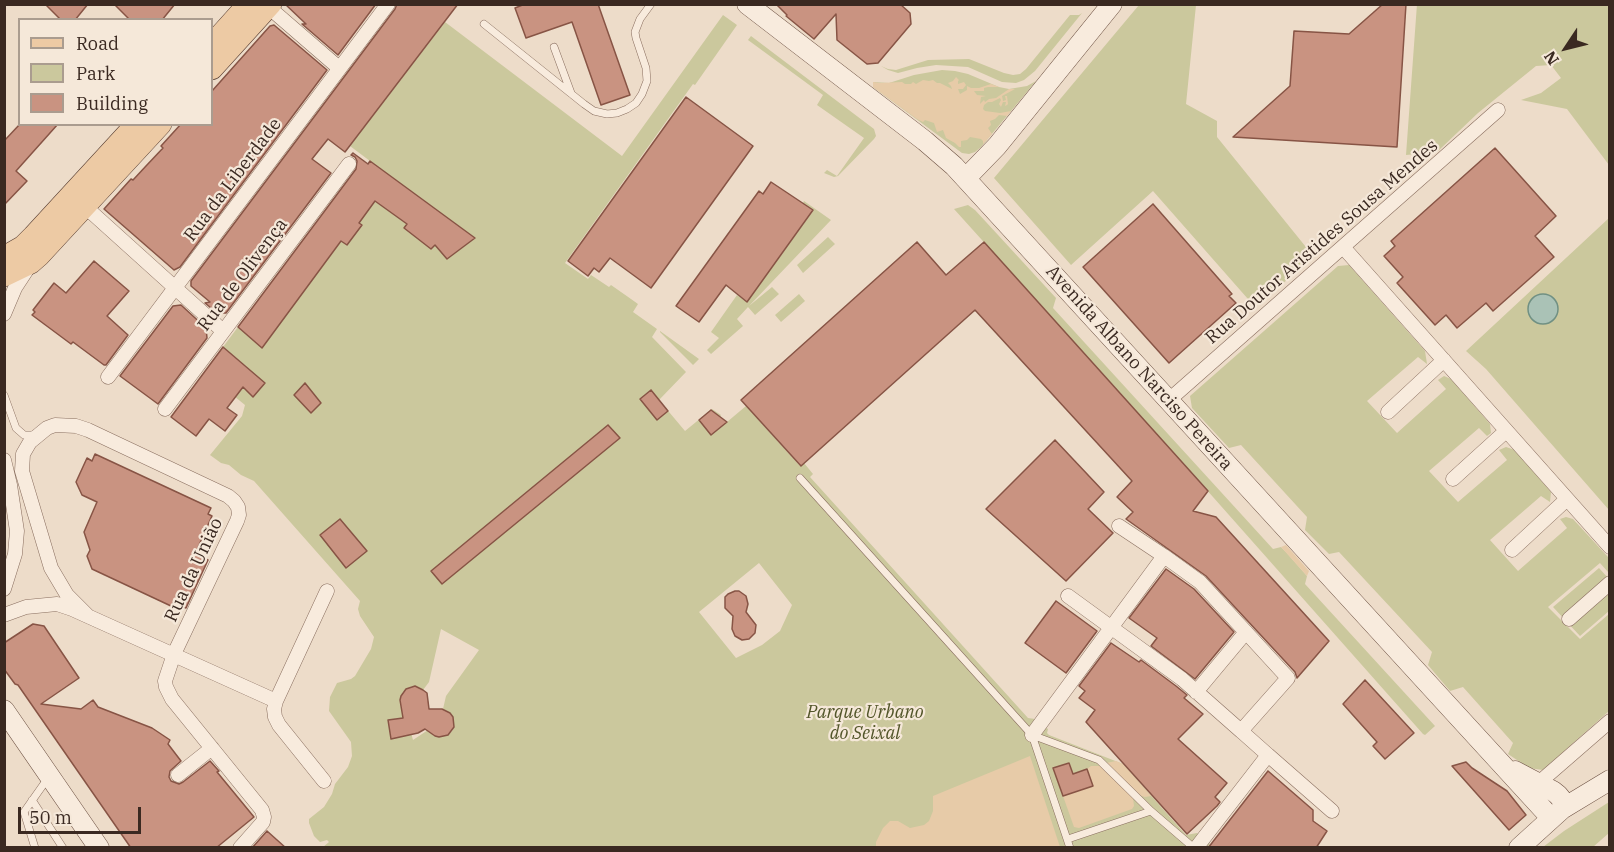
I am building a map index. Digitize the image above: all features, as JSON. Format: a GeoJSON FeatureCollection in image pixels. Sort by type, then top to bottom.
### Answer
{"type":"FeatureCollection","features":[{"type":"Feature","properties":{"kind":"main road"},"geometry":{"type":"LineString","coordinates":[[213,43],[263,5]]}},
{"type":"Feature","properties":{"kind":"main road"},"geometry":{"type":"LineString","coordinates":[[213,68],[263,5]]}},
{"type":"Feature","properties":{"kind":"main road"},"geometry":{"type":"LineString","coordinates":[[78,201],[134,126]]}},
{"type":"Feature","properties":{"kind":"main road"},"geometry":{"type":"LineString","coordinates":[[10,282],[27,254],[33,237],[78,201],[159,126]]}},
{"type":"Feature","properties":{"kind":"main road"},"geometry":{"type":"LineString","coordinates":[[4,257],[27,254]]}},
{"type":"Feature","properties":{"kind":"street","name":"Rua da Liberdade"},"geometry":{"type":"LineString","coordinates":[[108,377],[388,4]]}},
{"type":"Feature","properties":{"kind":"street"},"geometry":{"type":"LineString","coordinates":[[966,178],[997,146],[1112,4]]}},
{"type":"Feature","properties":{"kind":"street"},"geometry":{"type":"LineString","coordinates":[[263,5],[339,68]]}},
{"type":"Feature","properties":{"kind":"street","name":"Avenida Albano Narciso Pereira"},"geometry":{"type":"LineString","coordinates":[[752,6],[925,141],[966,178],[1502,763],[1533,788]]}},
{"type":"Feature","properties":{"kind":"street","name":"Rua Doutor Aristides Sousa Mendes"},"geometry":{"type":"LineString","coordinates":[[1169,400],[1498,110]]}},
{"type":"Feature","properties":{"kind":"street","name":"Rua de Olivença"},"geometry":{"type":"LineString","coordinates":[[165,409],[349,164]]}},
{"type":"Feature","properties":{"kind":"street"},"geometry":{"type":"LineString","coordinates":[[78,201],[223,331]]}},
{"type":"Feature","properties":{"kind":"street"},"geometry":{"type":"LineString","coordinates":[[1343,247],[1610,547]]}},
{"type":"Feature","properties":{"kind":"street"},"geometry":{"type":"LineString","coordinates":[[4,314],[10,282]]}},
{"type":"Feature","properties":{"kind":"street"},"geometry":{"type":"LineString","coordinates":[[1388,412],[1444,360]]}},
{"type":"Feature","properties":{"kind":"street","name":"Rua da União"},"geometry":{"type":"LineString","coordinates":[[47,428],[62,425],[88,430],[228,496],[238,507],[237,521],[174,654],[167,674],[166,687],[172,699],[262,810],[263,822],[240,848]]}},
{"type":"Feature","properties":{"kind":"street"},"geometry":{"type":"LineString","coordinates":[[47,428],[26,448],[22,461],[24,480],[51,568],[67,595],[87,615]]}},
{"type":"Feature","properties":{"kind":"street"},"geometry":{"type":"LineString","coordinates":[[1453,479],[1506,431]]}},
{"type":"Feature","properties":{"kind":"street"},"geometry":{"type":"LineString","coordinates":[[4,460],[17,531],[15,554],[5,589]]}},
{"type":"Feature","properties":{"kind":"street"},"geometry":{"type":"LineString","coordinates":[[1512,550],[1567,499]]}},
{"type":"Feature","properties":{"kind":"street"},"geometry":{"type":"LineString","coordinates":[[1119,526],[1200,582],[1288,678],[1241,731]]}},
{"type":"Feature","properties":{"kind":"street"},"geometry":{"type":"LineString","coordinates":[[1032,735],[1164,556]]}},
{"type":"Feature","properties":{"kind":"street"},"geometry":{"type":"LineString","coordinates":[[1569,619],[1610,583]]}},
{"type":"Feature","properties":{"kind":"street"},"geometry":{"type":"LineString","coordinates":[[324,781],[279,725],[274,708],[327,591]]}},
{"type":"Feature","properties":{"kind":"street"},"geometry":{"type":"LineString","coordinates":[[1068,596],[1182,679],[1332,811]]}},
{"type":"Feature","properties":{"kind":"street"},"geometry":{"type":"LineString","coordinates":[[4,615],[26,607],[57,604],[87,615],[276,701]]}},
{"type":"Feature","properties":{"kind":"street"},"geometry":{"type":"LineString","coordinates":[[1196,692],[1246,632]]}},
{"type":"Feature","properties":{"kind":"street"},"geometry":{"type":"LineString","coordinates":[[7,720],[49,776],[96,846]]}},
{"type":"Feature","properties":{"kind":"street"},"geometry":{"type":"LineString","coordinates":[[1533,788],[1610,721]]}},
{"type":"Feature","properties":{"kind":"street"},"geometry":{"type":"LineString","coordinates":[[178,775],[213,748]]}},
{"type":"Feature","properties":{"kind":"street"},"geometry":{"type":"LineString","coordinates":[[1195,848],[1268,755]]}},
{"type":"Feature","properties":{"kind":"street"},"geometry":{"type":"LineString","coordinates":[[1519,848],[1567,806],[1610,780]]}},
{"type":"Feature","properties":{"kind":"street"},"geometry":{"type":"LineString","coordinates":[[1533,788],[1558,795],[1567,806]]}},
{"type":"Feature","properties":{"kind":"street"},"geometry":{"type":"LineString","coordinates":[[1533,788],[1551,818]]}},
{"type":"Feature","properties":{"kind":"lane"},"geometry":{"type":"LineString","coordinates":[[484,24],[594,111],[607,114],[617,113],[636,103],[647,81],[646,68],[635,32],[640,19],[651,4]]}},
{"type":"Feature","properties":{"kind":"lane"},"geometry":{"type":"LineString","coordinates":[[555,47],[571,94]]}},
{"type":"Feature","properties":{"kind":"lane"},"geometry":{"type":"LineString","coordinates":[[4,306],[10,282]]}},
{"type":"Feature","properties":{"kind":"lane","name":"Rua da União"},"geometry":{"type":"LineString","coordinates":[[4,395],[13,422],[20,433],[33,435],[47,428]]}},
{"type":"Feature","properties":{"kind":"lane"},"geometry":{"type":"LineString","coordinates":[[800,478],[1032,735],[1071,848]]}},
{"type":"Feature","properties":{"kind":"lane"},"geometry":{"type":"LineString","coordinates":[[1032,735],[1099,760],[1151,811],[1195,848]]}},
{"type":"Feature","properties":{"kind":"lane"},"geometry":{"type":"LineString","coordinates":[[35,848],[24,812],[49,776]]}},
{"type":"Feature","properties":{"kind":"lane"},"geometry":{"type":"LineString","coordinates":[[32,800],[63,848]]}},
{"type":"Feature","properties":{"kind":"lane"},"geometry":{"type":"LineString","coordinates":[[1068,839],[1151,811]]}},
{"type":"Feature","properties":{"kind":"green space"},"geometry":{"type":"Polygon","coordinates":[[[1417,4],[1609,5],[1609,165],[1567,109],[1521,100],[1541,93],[1561,78],[1551,65],[1536,66],[1478,113],[1437,152],[1406,155],[1417,4]]]}},
{"type":"Feature","properties":{"kind":"green space"},"geometry":{"type":"Polygon","coordinates":[[[1139,5],[1196,5],[1186,104],[1217,121],[1217,137],[1314,257],[1255,307],[1153,191],[1071,265],[994,178],[1139,5]]]}},
{"type":"Feature","properties":{"kind":"green space"},"geometry":{"type":"Polygon","coordinates":[[[1082,13],[1035,71],[1016,83],[1002,82],[968,67],[936,65],[898,73],[881,66],[896,70],[928,60],[969,59],[1004,73],[1020,74],[1070,15],[1082,13]]]}},
{"type":"Feature","properties":{"kind":"green space","name":"Parque Urbano do Seixal"},"geometry":{"type":"Polygon","coordinates":[[[723,15],[737,25],[565,263],[588,279],[591,275],[609,287],[611,285],[638,304],[633,312],[657,329],[652,337],[686,372],[659,400],[685,431],[712,409],[727,422],[746,406],[800,466],[804,463],[813,474],[810,477],[1028,718],[1035,719],[1048,729],[1049,735],[1123,764],[1186,835],[1197,833],[1210,844],[1207,848],[323,847],[329,842],[327,840],[320,842],[314,836],[309,819],[324,807],[352,756],[351,742],[329,711],[330,697],[337,683],[355,676],[371,649],[374,637],[360,616],[358,609],[360,601],[254,481],[210,455],[242,416],[245,405],[229,392],[247,367],[223,347],[238,327],[262,347],[390,176],[350,146],[445,22],[622,156],[723,15]],[[759,563],[699,612],[736,658],[762,645],[780,631],[792,605],[759,563]],[[441,629],[429,682],[423,690],[415,686],[410,687],[401,696],[413,740],[428,730],[434,736],[439,737],[448,735],[452,731],[453,717],[443,709],[446,696],[479,650],[441,629]],[[401,718],[388,720],[391,739],[405,736],[401,718]]]}},
{"type":"Feature","properties":{"kind":"green space"},"geometry":{"type":"Polygon","coordinates":[[[751,36],[874,129],[876,136],[874,139],[838,176],[834,177],[824,173],[827,170],[837,176],[864,138],[817,105],[823,95],[748,40],[751,36]]]}},
{"type":"Feature","properties":{"kind":"green space"},"geometry":{"type":"Polygon","coordinates":[[[942,70],[968,74],[1009,89],[1027,86],[1036,81],[981,147],[969,154],[962,153],[873,87],[873,82],[889,83],[914,75],[942,70]]]}},
{"type":"Feature","properties":{"kind":"green space"},"geometry":{"type":"Polygon","coordinates":[[[804,201],[831,220],[749,306],[772,287],[779,294],[755,315],[748,307],[737,319],[743,326],[711,354],[707,350],[719,338],[711,332],[737,295],[747,302],[813,211],[803,203],[804,201]]]}},
{"type":"Feature","properties":{"kind":"green space"},"geometry":{"type":"Polygon","coordinates":[[[968,205],[1056,298],[1053,308],[1273,549],[1281,547],[1307,576],[1305,584],[1435,726],[1425,735],[954,209],[968,205]]]}},
{"type":"Feature","properties":{"kind":"green space"},"geometry":{"type":"Polygon","coordinates":[[[1609,218],[1609,510],[1486,369],[1466,351],[1609,218]]]}},
{"type":"Feature","properties":{"kind":"green space"},"geometry":{"type":"Polygon","coordinates":[[[828,237],[835,244],[803,273],[797,265],[828,237]]]}},
{"type":"Feature","properties":{"kind":"green space"},"geometry":{"type":"Polygon","coordinates":[[[1349,265],[1425,351],[1427,364],[1418,357],[1367,401],[1397,433],[1446,389],[1438,380],[1444,376],[1451,379],[1490,424],[1491,433],[1487,436],[1479,428],[1429,471],[1458,502],[1507,460],[1499,450],[1506,447],[1515,450],[1551,492],[1550,502],[1541,496],[1490,540],[1518,571],[1567,528],[1560,519],[1566,517],[1573,519],[1608,557],[1610,570],[1608,572],[1600,563],[1548,607],[1580,639],[1609,614],[1609,711],[1543,770],[1529,768],[1508,754],[1513,743],[1463,687],[1450,691],[1428,665],[1432,652],[1339,552],[1329,554],[1305,530],[1307,517],[1241,445],[1229,448],[1192,408],[1190,396],[1338,266],[1349,265]]]}},
{"type":"Feature","properties":{"kind":"green space"},"geometry":{"type":"Polygon","coordinates":[[[799,294],[805,301],[781,322],[775,315],[799,294]]]}},
{"type":"Feature","properties":{"kind":"green space"},"geometry":{"type":"Polygon","coordinates":[[[660,331],[699,359],[693,365],[660,331]]]}},
{"type":"Feature","properties":{"kind":"green space"},"geometry":{"type":"Polygon","coordinates":[[[1599,568],[1609,579],[1609,611],[1580,636],[1553,607],[1599,568]]]}},
{"type":"Feature","properties":{"kind":"green space"},"geometry":{"type":"Polygon","coordinates":[[[1609,802],[1609,833],[1593,847],[1543,847],[1564,831],[1609,802]]]}},
{"type":"Feature","properties":{"kind":"sand"},"geometry":{"type":"Polygon","coordinates":[[[956,77],[959,80],[958,84],[964,82],[966,85],[963,89],[958,89],[960,94],[967,90],[967,86],[979,88],[991,84],[999,87],[974,91],[977,95],[986,96],[981,97],[980,104],[984,100],[985,102],[996,98],[1009,89],[1015,89],[1002,96],[1003,101],[1007,96],[1007,105],[1005,106],[1006,102],[1003,102],[1001,107],[1000,98],[984,105],[985,111],[1000,113],[1011,111],[1007,116],[999,115],[990,121],[991,125],[988,128],[992,134],[983,144],[981,139],[970,137],[961,141],[961,147],[959,147],[946,138],[943,130],[937,132],[934,123],[917,119],[873,87],[873,82],[911,84],[913,82],[916,84],[923,80],[933,80],[952,89],[948,83],[956,77]]]}},
{"type":"Feature","properties":{"kind":"sand"},"geometry":{"type":"Polygon","coordinates":[[[1286,545],[1309,571],[1307,576],[1281,547],[1286,545]]]}},
{"type":"Feature","properties":{"kind":"sand"},"geometry":{"type":"Polygon","coordinates":[[[1030,756],[1060,847],[876,847],[883,828],[890,821],[898,821],[910,828],[924,825],[929,821],[933,811],[933,796],[1030,756]]]}},
{"type":"Feature","properties":{"kind":"sand"},"geometry":{"type":"Polygon","coordinates":[[[1116,761],[1123,764],[1151,796],[1136,794],[1133,798],[1132,809],[1079,828],[1074,827],[1063,796],[1093,786],[1087,769],[1091,766],[1101,766],[1116,761]]]}},
{"type":"Feature","properties":{"kind":"shaded area"},"geometry":{"type":"Polygon","coordinates":[[[1543,294],[1549,295],[1557,303],[1557,315],[1549,323],[1543,324],[1537,323],[1529,315],[1528,309],[1529,303],[1537,295],[1543,294]]]}},
{"type":"Feature","properties":{"kind":"building"},"geometry":{"type":"Polygon","coordinates":[[[45,4],[88,4],[77,18],[59,18],[45,4]]]}},
{"type":"Feature","properties":{"kind":"building"},"geometry":{"type":"Polygon","coordinates":[[[114,4],[175,4],[164,18],[128,18],[114,4]]]}},
{"type":"Feature","properties":{"kind":"building"},"geometry":{"type":"Polygon","coordinates":[[[285,4],[376,4],[338,55],[302,24],[306,24],[285,4]]]}},
{"type":"Feature","properties":{"kind":"building"},"geometry":{"type":"Polygon","coordinates":[[[397,4],[458,4],[345,152],[328,139],[312,159],[331,173],[226,313],[217,313],[205,303],[210,302],[191,286],[191,281],[397,4]]]}},
{"type":"Feature","properties":{"kind":"building"},"geometry":{"type":"Polygon","coordinates":[[[525,4],[598,4],[630,95],[601,105],[572,22],[526,38],[515,8],[525,4]]]}},
{"type":"Feature","properties":{"kind":"building"},"geometry":{"type":"Polygon","coordinates":[[[776,4],[900,4],[910,13],[911,24],[878,63],[867,64],[837,40],[836,14],[814,39],[786,16],[776,4]]]}},
{"type":"Feature","properties":{"kind":"building"},"geometry":{"type":"Polygon","coordinates":[[[1383,4],[1406,4],[1397,147],[1233,137],[1290,86],[1294,31],[1349,34],[1383,4]]]}},
{"type":"Feature","properties":{"kind":"building"},"geometry":{"type":"Polygon","coordinates":[[[274,25],[327,70],[180,267],[174,270],[104,209],[163,148],[161,146],[179,126],[213,126],[213,90],[270,26],[274,25]]]}},
{"type":"Feature","properties":{"kind":"building"},"geometry":{"type":"Polygon","coordinates":[[[686,97],[753,146],[651,288],[610,258],[599,272],[594,268],[588,276],[568,261],[686,97]]]}},
{"type":"Feature","properties":{"kind":"building"},"geometry":{"type":"Polygon","coordinates":[[[18,126],[56,126],[16,171],[27,181],[4,205],[4,141],[18,126]]]}},
{"type":"Feature","properties":{"kind":"building"},"geometry":{"type":"Polygon","coordinates":[[[1495,148],[1556,216],[1535,236],[1554,257],[1493,311],[1486,303],[1457,328],[1446,315],[1435,325],[1397,283],[1403,277],[1384,256],[1395,246],[1391,241],[1495,148]]]}},
{"type":"Feature","properties":{"kind":"building"},"geometry":{"type":"Polygon","coordinates":[[[353,153],[368,164],[370,161],[475,238],[447,259],[435,245],[431,249],[404,228],[407,224],[375,201],[359,223],[362,225],[347,245],[341,241],[262,348],[238,327],[356,169],[357,161],[351,155],[353,153]]]}},
{"type":"Feature","properties":{"kind":"building"},"geometry":{"type":"Polygon","coordinates":[[[771,182],[813,210],[747,302],[726,285],[699,322],[676,306],[759,191],[763,194],[771,182]]]}},
{"type":"Feature","properties":{"kind":"building"},"geometry":{"type":"Polygon","coordinates":[[[1153,204],[1232,294],[1229,296],[1236,303],[1169,363],[1083,267],[1153,204]]]}},
{"type":"Feature","properties":{"kind":"building"},"geometry":{"type":"Polygon","coordinates":[[[917,242],[946,275],[984,242],[1208,491],[1193,511],[1216,517],[1329,641],[1297,678],[1295,672],[1206,576],[1126,519],[1133,512],[1117,497],[1132,481],[975,310],[801,466],[741,400],[917,242]]]}},
{"type":"Feature","properties":{"kind":"building"},"geometry":{"type":"Polygon","coordinates":[[[94,261],[129,291],[107,316],[128,335],[106,365],[73,342],[71,344],[32,315],[35,312],[33,310],[54,283],[66,293],[94,261]]]}},
{"type":"Feature","properties":{"kind":"building"},"geometry":{"type":"Polygon","coordinates":[[[181,305],[206,328],[207,338],[158,404],[120,376],[173,306],[181,305]]]}},
{"type":"Feature","properties":{"kind":"building"},"geometry":{"type":"Polygon","coordinates":[[[223,347],[265,383],[253,397],[243,387],[227,408],[237,415],[225,431],[209,419],[196,436],[171,417],[223,347]]]}},
{"type":"Feature","properties":{"kind":"building"},"geometry":{"type":"Polygon","coordinates":[[[305,383],[321,403],[311,413],[294,395],[305,383]]]}},
{"type":"Feature","properties":{"kind":"building"},"geometry":{"type":"Polygon","coordinates":[[[651,390],[668,411],[657,420],[640,399],[651,390]]]}},
{"type":"Feature","properties":{"kind":"building"},"geometry":{"type":"Polygon","coordinates":[[[711,410],[727,422],[711,435],[699,420],[711,410]]]}},
{"type":"Feature","properties":{"kind":"building"},"geometry":{"type":"Polygon","coordinates":[[[608,425],[620,438],[442,584],[431,571],[608,425]]]}},
{"type":"Feature","properties":{"kind":"building"},"geometry":{"type":"Polygon","coordinates":[[[1055,440],[1104,492],[1088,509],[1113,533],[1066,581],[986,509],[1055,440]]]}},
{"type":"Feature","properties":{"kind":"building"},"geometry":{"type":"Polygon","coordinates":[[[95,454],[211,508],[208,514],[212,516],[195,554],[208,560],[186,608],[173,603],[171,606],[92,569],[87,556],[90,550],[84,532],[97,502],[82,495],[76,482],[87,458],[92,461],[95,454]]]}},
{"type":"Feature","properties":{"kind":"building"},"geometry":{"type":"Polygon","coordinates":[[[340,519],[367,551],[346,568],[320,535],[340,519]]]}},
{"type":"Feature","properties":{"kind":"building"},"geometry":{"type":"Polygon","coordinates":[[[1166,569],[1194,589],[1234,632],[1195,679],[1151,646],[1157,638],[1129,618],[1166,569]]]}},
{"type":"Feature","properties":{"kind":"building"},"geometry":{"type":"Polygon","coordinates":[[[735,591],[746,596],[748,604],[746,612],[756,625],[755,633],[749,639],[742,640],[735,636],[732,629],[733,616],[725,608],[725,597],[735,591]]]}},
{"type":"Feature","properties":{"kind":"building"},"geometry":{"type":"Polygon","coordinates":[[[1056,601],[1097,631],[1066,673],[1025,643],[1056,601]]]}},
{"type":"Feature","properties":{"kind":"building"},"geometry":{"type":"Polygon","coordinates":[[[33,624],[44,626],[79,678],[41,704],[81,709],[93,700],[98,707],[152,728],[170,740],[168,744],[181,761],[170,771],[171,781],[179,784],[183,782],[210,761],[254,817],[216,848],[131,848],[18,685],[4,669],[4,643],[33,624]]]}},
{"type":"Feature","properties":{"kind":"building"},"geometry":{"type":"Polygon","coordinates":[[[1111,643],[1139,662],[1141,660],[1176,686],[1187,695],[1184,698],[1203,714],[1178,739],[1227,783],[1215,797],[1220,802],[1217,806],[1187,834],[1086,722],[1095,710],[1079,698],[1085,691],[1079,686],[1111,643]]]}},
{"type":"Feature","properties":{"kind":"building"},"geometry":{"type":"Polygon","coordinates":[[[1365,680],[1414,733],[1385,759],[1373,746],[1377,742],[1343,704],[1365,680]]]}},
{"type":"Feature","properties":{"kind":"building"},"geometry":{"type":"Polygon","coordinates":[[[415,686],[427,693],[429,709],[442,709],[453,717],[454,727],[448,735],[435,736],[425,729],[418,733],[391,739],[388,720],[403,718],[401,696],[406,689],[415,686]]]}},
{"type":"Feature","properties":{"kind":"building"},"geometry":{"type":"Polygon","coordinates":[[[1466,762],[1507,791],[1526,815],[1509,830],[1452,766],[1466,762]]]}},
{"type":"Feature","properties":{"kind":"building"},"geometry":{"type":"Polygon","coordinates":[[[1069,763],[1073,774],[1087,769],[1093,786],[1063,796],[1053,768],[1069,763]]]}},
{"type":"Feature","properties":{"kind":"building"},"geometry":{"type":"Polygon","coordinates":[[[1268,771],[1313,810],[1313,821],[1327,831],[1316,848],[1208,848],[1268,771]]]}},
{"type":"Feature","properties":{"kind":"building"},"geometry":{"type":"Polygon","coordinates":[[[267,831],[286,848],[252,848],[267,831]]]}}]}
